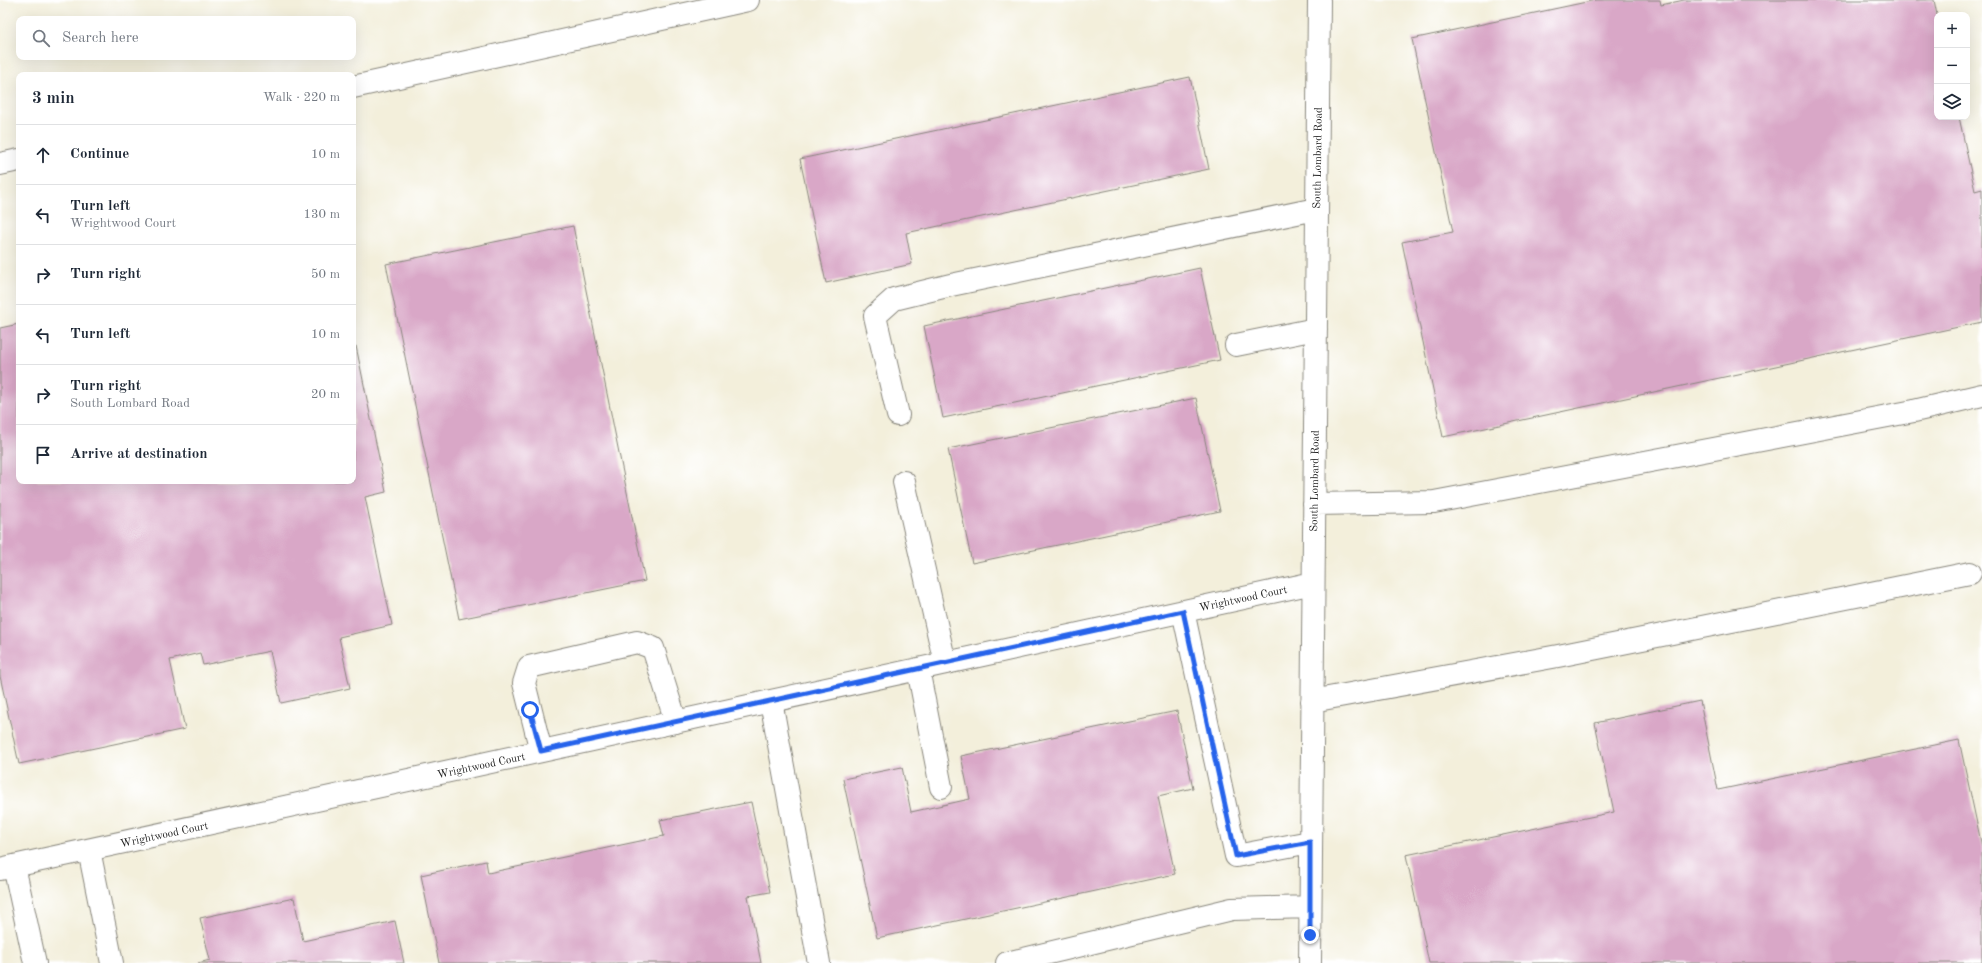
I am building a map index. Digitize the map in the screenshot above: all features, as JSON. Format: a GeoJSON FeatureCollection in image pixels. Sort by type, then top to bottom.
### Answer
{"type":"FeatureCollection","features":[{"type":"Feature","properties":{"kind":"street"},"geometry":{"type":"LineString","coordinates":[[356,86],[748,0]]}},
{"type":"Feature","properties":{"kind":"street","name":"South Lombard Road"},"geometry":{"type":"LineString","coordinates":[[1310,963],[1319,0]]}},
{"type":"Feature","properties":{"kind":"street"},"geometry":{"type":"LineString","coordinates":[[0,164],[16,161]]}},
{"type":"Feature","properties":{"kind":"street"},"geometry":{"type":"LineString","coordinates":[[898,415],[875,316],[894,300],[951,285],[1316,209]]}},
{"type":"Feature","properties":{"kind":"street"},"geometry":{"type":"LineString","coordinates":[[1236,345],[1316,329]]}},
{"type":"Feature","properties":{"kind":"street"},"geometry":{"type":"LineString","coordinates":[[1314,504],[1434,502],[1914,411],[1982,395]]}},
{"type":"Feature","properties":{"kind":"street"},"geometry":{"type":"LineString","coordinates":[[904,482],[945,663]]}},
{"type":"Feature","properties":{"kind":"street"},"geometry":{"type":"LineString","coordinates":[[1312,701],[1558,656],[1970,573]]}},
{"type":"Feature","properties":{"kind":"street","name":"Wrightwood Court"},"geometry":{"type":"LineString","coordinates":[[7,868],[1313,583]]}},
{"type":"Feature","properties":{"kind":"street"},"geometry":{"type":"LineString","coordinates":[[1183,611],[1236,856],[1310,842]]}},
{"type":"Feature","properties":{"kind":"street"},"geometry":{"type":"LineString","coordinates":[[541,751],[524,683],[529,667],[637,642],[654,648],[676,722]]}},
{"type":"Feature","properties":{"kind":"street"},"geometry":{"type":"LineString","coordinates":[[918,669],[941,787]]}},
{"type":"Feature","properties":{"kind":"street"},"geometry":{"type":"LineString","coordinates":[[771,701],[819,963]]}},
{"type":"Feature","properties":{"kind":"street"},"geometry":{"type":"LineString","coordinates":[[88,850],[112,963]]}},
{"type":"Feature","properties":{"kind":"street"},"geometry":{"type":"LineString","coordinates":[[7,868],[35,963]]}},
{"type":"Feature","properties":{"kind":"street"},"geometry":{"type":"LineString","coordinates":[[1007,963],[1232,909],[1310,907]]}},
{"type":"Feature","properties":{"kind":"building"},"geometry":{"type":"Polygon","coordinates":[[[1596,0],[1660,0],[1661,5],[1684,0],[1934,0],[1936,12],[1934,12],[1934,120],[1960,120],[1975,191],[1982,189],[1982,322],[1443,437],[1402,242],[1453,232],[1412,39],[1596,0]]]}},
{"type":"Feature","properties":{"kind":"building"},"geometry":{"type":"Polygon","coordinates":[[[1190,77],[1209,169],[906,233],[912,264],[826,283],[800,159],[1190,77]]]}},
{"type":"Feature","properties":{"kind":"building"},"geometry":{"type":"Polygon","coordinates":[[[573,226],[645,581],[459,619],[386,264],[573,226]]]}},
{"type":"Feature","properties":{"kind":"building"},"geometry":{"type":"Polygon","coordinates":[[[1200,268],[1220,360],[943,418],[924,326],[1200,268]]]}},
{"type":"Feature","properties":{"kind":"building"},"geometry":{"type":"Polygon","coordinates":[[[16,325],[16,484],[356,484],[356,346],[386,492],[365,497],[392,625],[339,637],[350,688],[281,703],[270,651],[203,665],[200,653],[170,660],[185,729],[19,764],[0,676],[0,328],[16,325]]]}},
{"type":"Feature","properties":{"kind":"building"},"geometry":{"type":"Polygon","coordinates":[[[1196,398],[1220,511],[972,563],[948,449],[1196,398]]]}},
{"type":"Feature","properties":{"kind":"building"},"geometry":{"type":"Polygon","coordinates":[[[1700,701],[1718,790],[1959,740],[1982,847],[1982,963],[1429,963],[1406,855],[1614,812],[1595,723],[1700,701]]]}},
{"type":"Feature","properties":{"kind":"building"},"geometry":{"type":"Polygon","coordinates":[[[1177,711],[1193,788],[1158,796],[1175,874],[877,938],[843,779],[902,767],[911,812],[970,799],[961,756],[1177,711]]]}},
{"type":"Feature","properties":{"kind":"building"},"geometry":{"type":"Polygon","coordinates":[[[751,802],[770,892],[748,896],[761,963],[439,963],[421,875],[486,861],[488,873],[664,836],[660,820],[751,802]]]}},
{"type":"Feature","properties":{"kind":"building"},"geometry":{"type":"Polygon","coordinates":[[[294,898],[303,941],[395,921],[404,963],[198,963],[210,960],[200,918],[294,898]]]}},
{"type":"Feature","properties":{"kind":"route"},"geometry":{"type":"LineString","coordinates":[[530,710],[541,751],[1183,611],[1236,856],[1310,842],[1310,935]]}}]}
